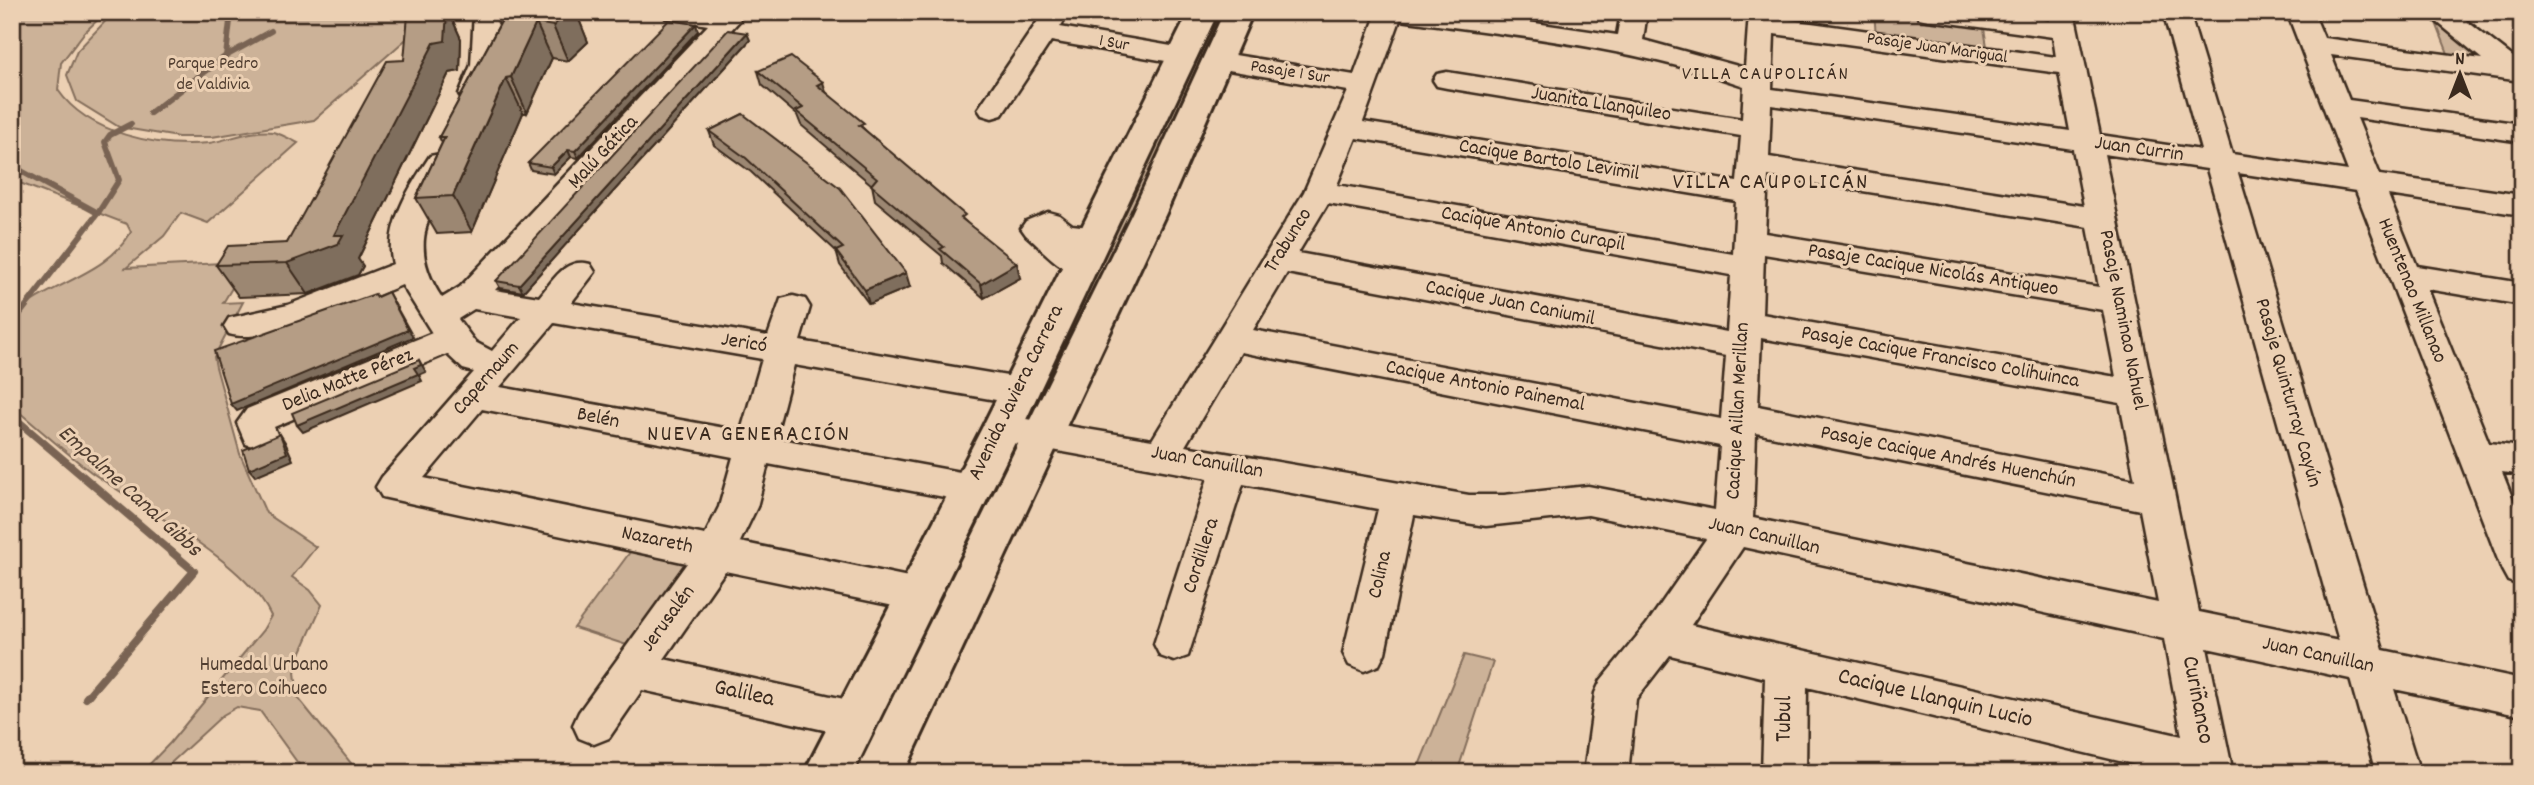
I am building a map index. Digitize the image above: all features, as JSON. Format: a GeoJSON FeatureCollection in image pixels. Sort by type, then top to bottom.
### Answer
{"type":"FeatureCollection","features":[{"type":"Feature","properties":{"kind":"main road","name":"Avenida Javiera Carrera"},"geometry":{"type":"LineString","coordinates":[[880,773],[1088,250],[1204,12]]}},
{"type":"Feature","properties":{"kind":"main road","name":"Avenida Javiera Carrera"},"geometry":{"type":"LineString","coordinates":[[828,773],[971,488],[1021,418],[1149,213],[1239,12]]}},
{"type":"Feature","properties":{"kind":"street"},"geometry":{"type":"LineString","coordinates":[[495,12],[487,13],[485,65],[409,227],[405,248],[410,270],[468,356],[500,365]]}},
{"type":"Feature","properties":{"kind":"street","name":"Malú Gática"},"geometry":{"type":"LineString","coordinates":[[446,326],[727,20],[675,12]]}},
{"type":"Feature","properties":{"kind":"street","name":"Trabunco"},"geometry":{"type":"LineString","coordinates":[[1161,456],[1319,192],[1364,85],[1390,12]]}},
{"type":"Feature","properties":{"kind":"street","name":"Juan Currin"},"geometry":{"type":"LineString","coordinates":[[1399,12],[1511,20],[1711,64],[1758,88],[2087,142],[2522,205]]}},
{"type":"Feature","properties":{"kind":"street"},"geometry":{"type":"LineString","coordinates":[[1628,47],[1634,12]]}},
{"type":"Feature","properties":{"kind":"street"},"geometry":{"type":"LineString","coordinates":[[1928,12],[2062,22]]}},
{"type":"Feature","properties":{"kind":"street","name":"Pasaje Quinturray Cayún"},"geometry":{"type":"LineString","coordinates":[[2176,12],[2398,773]]}},
{"type":"Feature","properties":{"kind":"street","name":"Huentenao Millanao"},"geometry":{"type":"LineString","coordinates":[[2300,12],[2522,570]]}},
{"type":"Feature","properties":{"kind":"street"},"geometry":{"type":"LineString","coordinates":[[2425,12],[2442,63]]}},
{"type":"Feature","properties":{"kind":"street"},"geometry":{"type":"LineString","coordinates":[[2438,12],[2518,75]]}},
{"type":"Feature","properties":{"kind":"street","name":"Pasaje Juan Marigual"},"geometry":{"type":"LineString","coordinates":[[1762,18],[2071,68]]}},
{"type":"Feature","properties":{"kind":"street","name":"Cacique Aillan Merillan"},"geometry":{"type":"LineString","coordinates":[[1606,773],[1616,693],[1661,636],[1732,531],[1762,18]]}},
{"type":"Feature","properties":{"kind":"street"},"geometry":{"type":"LineString","coordinates":[[992,109],[1051,22]]}},
{"type":"Feature","properties":{"kind":"street","name":"1 Sur"},"geometry":{"type":"LineString","coordinates":[[1051,22],[1183,56]]}},
{"type":"Feature","properties":{"kind":"street","name":"Pasaje Naminao Nahuel"},"geometry":{"type":"LineString","coordinates":[[2062,22],[2183,628]]}},
{"type":"Feature","properties":{"kind":"street"},"geometry":{"type":"LineString","coordinates":[[2313,45],[2518,75]]}},
{"type":"Feature","properties":{"kind":"street","name":"Pasaje 1 Sur"},"geometry":{"type":"LineString","coordinates":[[1217,60],[1364,85]]}},
{"type":"Feature","properties":{"kind":"street","name":"Juanita Llanquileo"},"geometry":{"type":"LineString","coordinates":[[1447,80],[1755,130]]}},
{"type":"Feature","properties":{"kind":"street"},"geometry":{"type":"LineString","coordinates":[[2338,107],[2522,133]]}},
{"type":"Feature","properties":{"kind":"street","name":"Cacique Bartolo Levimil"},"geometry":{"type":"LineString","coordinates":[[1346,128],[2102,219]]}},
{"type":"Feature","properties":{"kind":"street","name":"Cacique Antonio Curapil"},"geometry":{"type":"LineString","coordinates":[[1319,192],[1748,254]]}},
{"type":"Feature","properties":{"kind":"street"},"geometry":{"type":"LineString","coordinates":[[1043,225],[1088,250]]}},
{"type":"Feature","properties":{"kind":"street","name":"Pasaje Cacique Nicolás Antiqueo"},"geometry":{"type":"LineString","coordinates":[[1748,254],[2118,301]]}},
{"type":"Feature","properties":{"kind":"street","name":"Cacique Juan Caniumil"},"geometry":{"type":"LineString","coordinates":[[1276,260],[1744,335]]}},
{"type":"Feature","properties":{"kind":"street"},"geometry":{"type":"LineString","coordinates":[[241,326],[294,315],[410,270]]}},
{"type":"Feature","properties":{"kind":"street","name":"Capernaum"},"geometry":{"type":"LineString","coordinates":[[395,487],[579,272]]}},
{"type":"Feature","properties":{"kind":"street"},"geometry":{"type":"LineString","coordinates":[[2405,275],[2522,294]]}},
{"type":"Feature","properties":{"kind":"street","name":"Jericó"},"geometry":{"type":"LineString","coordinates":[[469,298],[782,350],[1021,418]]}},
{"type":"Feature","properties":{"kind":"street","name":"Jerusalén"},"geometry":{"type":"LineString","coordinates":[[594,725],[715,554],[738,507],[793,307]]}},
{"type":"Feature","properties":{"kind":"street","name":"Delia Matte Pérez"},"geometry":{"type":"LineString","coordinates":[[259,434],[255,423],[260,418],[446,326]]}},
{"type":"Feature","properties":{"kind":"street","name":"Pasaje Cacique Francisco Colihuinca"},"geometry":{"type":"LineString","coordinates":[[1744,335],[2136,393]]}},
{"type":"Feature","properties":{"kind":"street","name":"Cacique Antonio Painemal"},"geometry":{"type":"LineString","coordinates":[[1231,338],[1739,426]]}},
{"type":"Feature","properties":{"kind":"street","name":"Belén"},"geometry":{"type":"LineString","coordinates":[[474,395],[971,488]]}},
{"type":"Feature","properties":{"kind":"street","name":"Juan Canuillan"},"geometry":{"type":"LineString","coordinates":[[1021,418],[1161,456],[1496,513],[1584,498],[2183,628],[2522,698]]}},
{"type":"Feature","properties":{"kind":"street","name":"Pasaje Cacique Andrés Huenchún"},"geometry":{"type":"LineString","coordinates":[[1739,426],[2157,499]]}},
{"type":"Feature","properties":{"kind":"street"},"geometry":{"type":"LineString","coordinates":[[2476,455],[2522,461]]}},
{"type":"Feature","properties":{"kind":"street","name":"Cordillera"},"geometry":{"type":"LineString","coordinates":[[1174,644],[1230,467]]}},
{"type":"Feature","properties":{"kind":"street","name":"Nazareth"},"geometry":{"type":"LineString","coordinates":[[395,487],[918,595]]}},
{"type":"Feature","properties":{"kind":"street","name":"Colina"},"geometry":{"type":"LineString","coordinates":[[1364,653],[1399,497]]}},
{"type":"Feature","properties":{"kind":"street","name":"Curiñanco"},"geometry":{"type":"LineString","coordinates":[[2183,628],[2210,767]]}},
{"type":"Feature","properties":{"kind":"street","name":"Cacique Llanquin Lucio"},"geometry":{"type":"LineString","coordinates":[[1661,636],[2210,767]]}},
{"type":"Feature","properties":{"kind":"street","name":"Tubul"},"geometry":{"type":"LineString","coordinates":[[1784,773],[1786,665]]}},
{"type":"Feature","properties":{"kind":"street","name":"Galilea"},"geometry":{"type":"LineString","coordinates":[[632,670],[856,718]]}},
{"type":"Feature","properties":{"kind":"green space","name":"Humedal Urbano Estero Coihueco"},"geometry":{"type":"Polygon","coordinates":[[[12,12],[106,12],[84,33],[61,63],[58,90],[87,118],[106,127],[126,135],[168,143],[209,143],[266,131],[298,143],[208,223],[181,213],[164,236],[126,268],[222,263],[241,273],[223,303],[243,302],[214,357],[216,367],[240,454],[266,513],[316,547],[292,577],[310,590],[322,605],[299,656],[295,672],[298,698],[359,773],[305,773],[260,711],[237,707],[223,715],[160,773],[141,773],[170,743],[263,630],[271,616],[240,576],[217,556],[91,472],[12,406],[12,317],[43,295],[107,259],[131,232],[127,224],[12,180],[12,12]]]}},
{"type":"Feature","properties":{"kind":"green space","name":"Parque Pedro de Valdivia"},"geometry":{"type":"Polygon","coordinates":[[[114,12],[437,12],[314,120],[212,137],[178,137],[119,127],[77,101],[67,75],[77,51],[114,12]]]}},
{"type":"Feature","properties":{"kind":"green space"},"geometry":{"type":"Polygon","coordinates":[[[1210,12],[1232,12],[1040,424],[1019,419],[1210,12]]]}},
{"type":"Feature","properties":{"kind":"green space"},"geometry":{"type":"Polygon","coordinates":[[[1874,12],[1903,12],[1983,23],[1988,52],[1876,36],[1874,12]]]}},
{"type":"Feature","properties":{"kind":"green space"},"geometry":{"type":"Polygon","coordinates":[[[2433,15],[2501,68],[2451,61],[2433,15]]]}},
{"type":"Feature","properties":{"kind":"green space"},"geometry":{"type":"Polygon","coordinates":[[[1003,446],[1020,448],[865,773],[841,773],[1003,446]]]}},
{"type":"Feature","properties":{"kind":"green space"},"geometry":{"type":"Polygon","coordinates":[[[636,544],[697,558],[636,648],[574,628],[636,544]]]}},
{"type":"Feature","properties":{"kind":"green space"},"geometry":{"type":"Polygon","coordinates":[[[1464,655],[1493,662],[1457,773],[1416,773],[1464,655]]]}},
{"type":"Feature","properties":{"kind":"building"},"geometry":{"type":"Polygon","coordinates":[[[447,12],[445,41],[434,43],[334,235],[343,235],[338,244],[287,263],[216,265],[228,246],[287,243],[387,61],[404,60],[408,15],[447,12]]]}},
{"type":"Feature","properties":{"kind":"building"},"geometry":{"type":"Polygon","coordinates":[[[501,12],[568,12],[553,26],[536,23],[511,77],[506,78],[453,196],[416,198],[445,137],[439,137],[503,18],[495,17],[501,12]]]}},
{"type":"Feature","properties":{"kind":"building"},"geometry":{"type":"Polygon","coordinates":[[[669,20],[696,24],[575,151],[568,150],[551,167],[528,163],[669,20]]]}},
{"type":"Feature","properties":{"kind":"building"},"geometry":{"type":"Polygon","coordinates":[[[728,30],[747,33],[519,285],[496,281],[728,30]]]}},
{"type":"Feature","properties":{"kind":"building"},"geometry":{"type":"Polygon","coordinates":[[[791,57],[823,82],[817,85],[864,123],[859,125],[965,215],[961,218],[1017,263],[981,284],[940,249],[944,247],[871,185],[877,178],[796,111],[803,108],[758,71],[791,57]]]}},
{"type":"Feature","properties":{"kind":"building"},"geometry":{"type":"Polygon","coordinates":[[[743,114],[840,188],[906,273],[865,290],[836,251],[843,248],[746,158],[709,131],[743,114]]]}},
{"type":"Feature","properties":{"kind":"building"},"geometry":{"type":"Polygon","coordinates":[[[388,292],[408,330],[231,404],[214,351],[375,294],[377,297],[388,292]]]}},
{"type":"Feature","properties":{"kind":"building"},"geometry":{"type":"Polygon","coordinates":[[[419,360],[421,365],[414,368],[418,374],[297,425],[292,413],[419,360]]]}},
{"type":"Feature","properties":{"kind":"building"},"geometry":{"type":"Polygon","coordinates":[[[280,434],[287,453],[249,469],[243,450],[280,434]]]}},
{"type":"Feature","properties":{"kind":"waterway"},"geometry":{"type":"LineString","coordinates":[[226,56],[231,12]]}},
{"type":"Feature","properties":{"kind":"waterway"},"geometry":{"type":"LineString","coordinates":[[226,56],[271,31]]}},
{"type":"Feature","properties":{"kind":"waterway"},"geometry":{"type":"LineString","coordinates":[[150,113],[226,56]]}},
{"type":"Feature","properties":{"kind":"waterway"},"geometry":{"type":"LineString","coordinates":[[98,213],[119,180],[105,142],[110,135],[131,124]]}},
{"type":"Feature","properties":{"kind":"waterway","name":"Empalme Canal Gibbs"},"geometry":{"type":"LineString","coordinates":[[12,166],[98,213]]}},
{"type":"Feature","properties":{"kind":"waterway","name":"Empalme Canal Gibbs"},"geometry":{"type":"LineString","coordinates":[[12,324],[98,213]]}},
{"type":"Feature","properties":{"kind":"waterway","name":"Empalme Canal Gibbs"},"geometry":{"type":"LineString","coordinates":[[12,416],[194,571],[86,698]]}},
{"type":"Feature","properties":{"kind":"district","name":"VILLA CAUPOLICÁN"},"geometry":{"type":"Point","coordinates":[1766,75]}},
{"type":"Feature","properties":{"kind":"district","name":"VILLA CAUPOLICÁN"},"geometry":{"type":"Point","coordinates":[1771,183]}},
{"type":"Feature","properties":{"kind":"district","name":"NUEVA GENERACIÓN"},"geometry":{"type":"Point","coordinates":[749,435]}}]}
